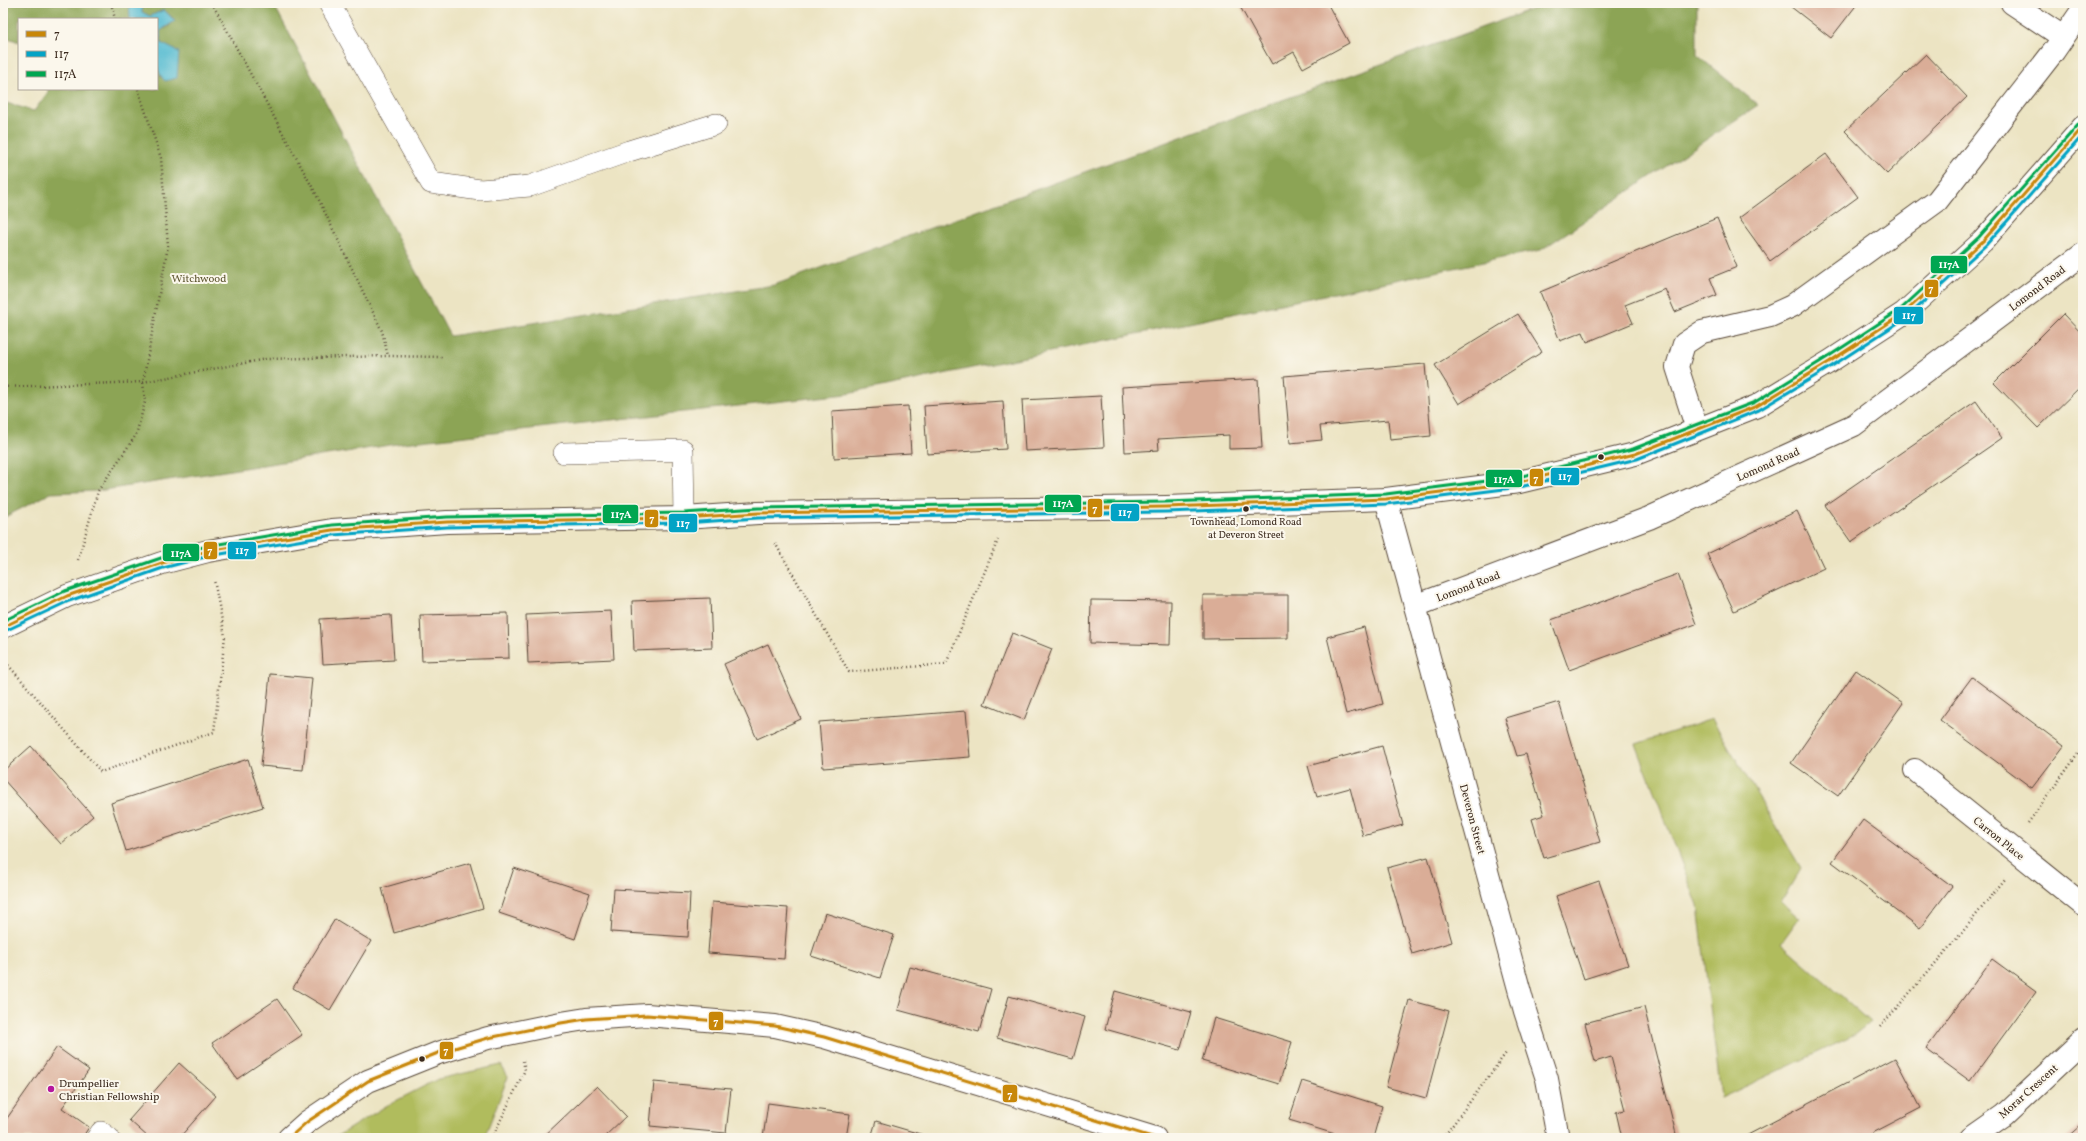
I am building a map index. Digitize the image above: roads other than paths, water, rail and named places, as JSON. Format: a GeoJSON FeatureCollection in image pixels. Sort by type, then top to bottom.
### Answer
{"type":"FeatureCollection","features":[{"type":"Feature","properties":{"kind":"street"},"geometry":{"type":"LineString","coordinates":[[2012,3],[2063,38]]}},
{"type":"Feature","properties":{"kind":"street"},"geometry":{"type":"LineString","coordinates":[[1697,429],[1677,367],[1684,344],[1702,332],[1770,316],[1792,306],[1937,201],[2063,38],[2083,9]]}},
{"type":"Feature","properties":{"kind":"street"},"geometry":{"type":"LineString","coordinates":[[3,627],[67,596],[162,563],[208,551],[332,530],[447,522],[684,518],[758,513],[1011,510],[1386,499],[1519,482],[1635,454],[1758,406],[1829,362],[1904,312],[1984,241],[2083,127]]}},
{"type":"Feature","properties":{"kind":"street","name":"Lomond Road"},"geometry":{"type":"LineString","coordinates":[[1415,606],[1649,518],[1854,425],[2083,254]]}},
{"type":"Feature","properties":{"kind":"street","name":"Deveron Street"},"geometry":{"type":"LineString","coordinates":[[1386,499],[1525,1011],[1547,1079],[1558,1138]]}},
{"type":"Feature","properties":{"kind":"street","name":"Carron Place"},"geometry":{"type":"LineString","coordinates":[[1915,770],[2083,905]]}},
{"type":"Feature","properties":{"kind":"street"},"geometry":{"type":"LineString","coordinates":[[289,1138],[307,1122],[368,1081],[438,1053],[512,1032],[586,1019],[647,1015],[775,1026],[824,1038],[1155,1138]]}},
{"type":"Feature","properties":{"kind":"street","name":"Morar Crescent"},"geometry":{"type":"LineString","coordinates":[[1971,1138],[2004,1115],[2083,1041]]}},
{"type":"Feature","properties":{"kind":"lane"},"geometry":{"type":"LineString","coordinates":[[329,3],[431,183],[480,190],[530,186],[629,151],[716,124]]}},
{"type":"Feature","properties":{"kind":"lane"},"geometry":{"type":"LineString","coordinates":[[564,453],[683,450],[684,518]]}},
{"type":"Feature","properties":{"kind":"lane"},"geometry":{"type":"LineString","coordinates":[[97,1138],[101,1132],[109,1138]]}},
{"type":"Feature","properties":{"kind":"water"},"geometry":{"type":"Polygon","coordinates":[[[129,3],[143,3],[142,12],[150,16],[164,10],[175,21],[160,31],[161,43],[179,52],[177,78],[165,81],[158,68],[158,18],[130,18],[129,3]]]}},
{"type":"Feature","properties":{"kind":"place","name":"Townhead, Lomond Road at Deveron Street"},"geometry":{"type":"Point","coordinates":[1246,509]}},
{"type":"Feature","properties":{"kind":"place","name":"Drumpellier Christian Fellowship"},"geometry":{"type":"Point","coordinates":[51,1089]}},
{"type":"Feature","properties":{"kind":"park label","name":"Witchwood"},"geometry":{"type":"Point","coordinates":[199,278]}}]}
